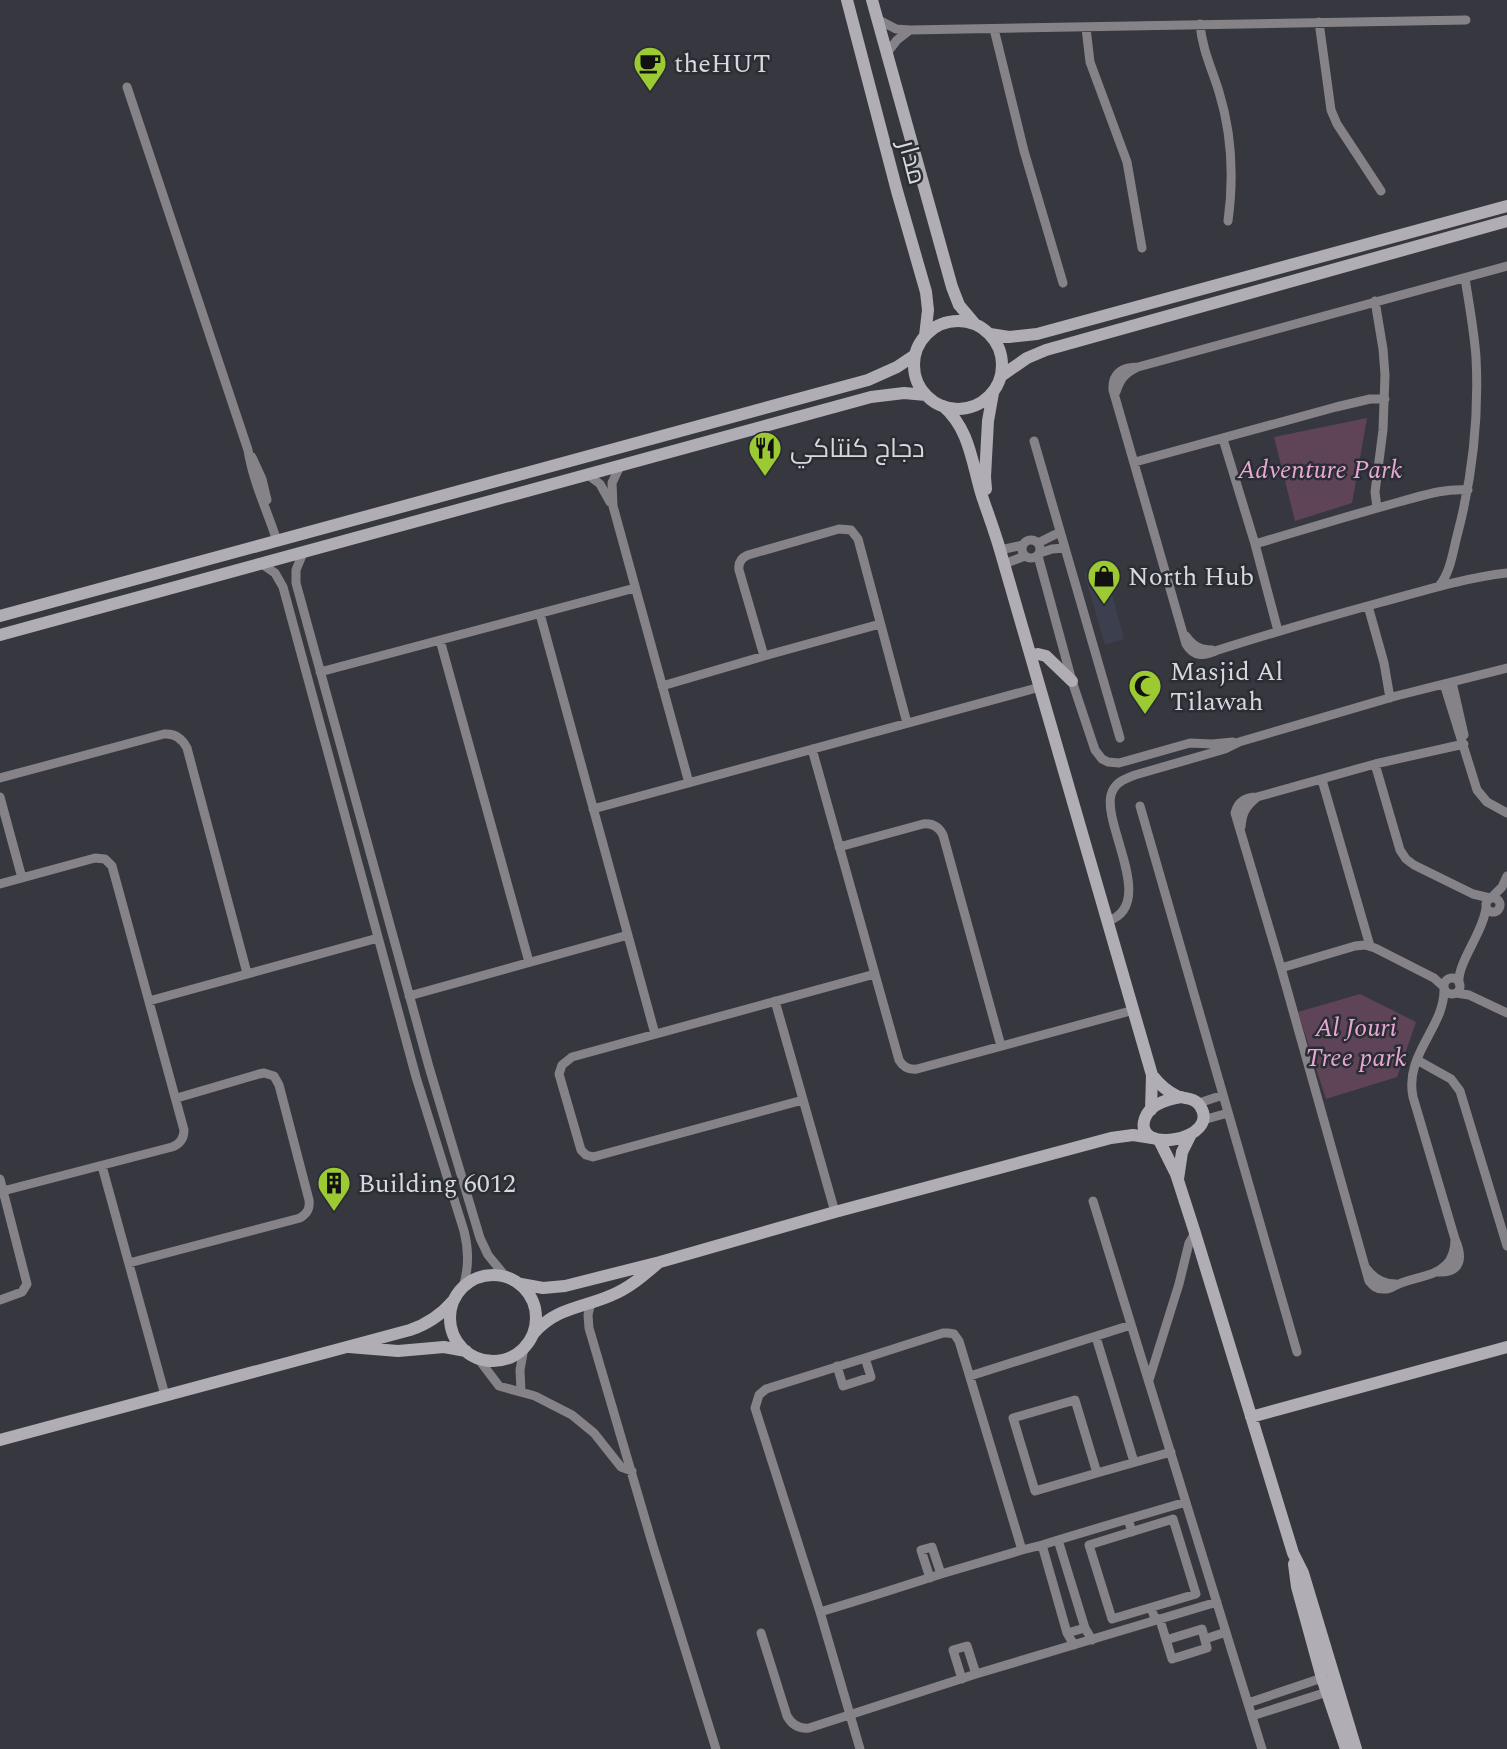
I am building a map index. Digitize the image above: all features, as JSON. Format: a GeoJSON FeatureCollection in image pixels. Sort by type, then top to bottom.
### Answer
{"type":"FeatureCollection","features":[{"type":"Feature","properties":{"kind":"street","name":"مدار"},"geometry":{"type":"LineString","coordinates":[[847,0],[926,292],[929,310],[925,335]]}},
{"type":"Feature","properties":{"kind":"street","name":"مدار"},"geometry":{"type":"LineString","coordinates":[[872,0],[952,287],[959,305],[975,324]]}},
{"type":"Feature","properties":{"kind":"street"},"geometry":{"type":"LineString","coordinates":[[877,19],[896,29],[910,30],[1466,20]]}},
{"type":"Feature","properties":{"kind":"street"},"geometry":{"type":"LineString","coordinates":[[1319,22],[1331,110],[1337,124],[1381,191]]}},
{"type":"Feature","properties":{"kind":"street"},"geometry":{"type":"LineString","coordinates":[[1200,24],[1203,46],[1219,92],[1229,136],[1232,183],[1228,221]]}},
{"type":"Feature","properties":{"kind":"street"},"geometry":{"type":"LineString","coordinates":[[1086,28],[1090,62],[1126,162],[1142,248]]}},
{"type":"Feature","properties":{"kind":"street"},"geometry":{"type":"LineString","coordinates":[[994,29],[1024,151],[1063,282]]}},
{"type":"Feature","properties":{"kind":"street"},"geometry":{"type":"LineString","coordinates":[[887,53],[897,40],[910,30]]}},
{"type":"Feature","properties":{"kind":"street"},"geometry":{"type":"LineString","coordinates":[[127,87],[277,541]]}},
{"type":"Feature","properties":{"kind":"street"},"geometry":{"type":"LineString","coordinates":[[990,334],[1009,337],[1037,334],[1507,205]]}},
{"type":"Feature","properties":{"kind":"street"},"geometry":{"type":"LineString","coordinates":[[943,406],[956,409],[983,401],[993,391],[1001,376],[1017,363],[1046,350],[1507,221]]}},
{"type":"Feature","properties":{"kind":"street"},"geometry":{"type":"LineString","coordinates":[[1507,266],[1138,367],[1126,367],[1116,374],[1113,382],[1188,648],[1195,654],[1204,656],[1278,631],[1439,586],[1507,573]]}},
{"type":"Feature","properties":{"kind":"street"},"geometry":{"type":"LineString","coordinates":[[1439,586],[1450,564],[1468,490],[1476,428],[1475,343],[1465,278]]}},
{"type":"Feature","properties":{"kind":"street"},"geometry":{"type":"LineString","coordinates":[[1375,301],[1384,362],[1385,399],[1382,446],[1374,492],[1377,508]]}},
{"type":"Feature","properties":{"kind":"street"},"geometry":{"type":"LineString","coordinates":[[1001,376],[1000,350],[990,334],[975,324],[948,321],[925,335],[917,348],[914,369],[918,383],[926,395],[943,406],[959,423],[966,437],[1152,1075],[1153,1096],[1144,1123],[1148,1134],[1156,1139],[1172,1166],[1195,1233],[1356,1749]]}},
{"type":"Feature","properties":{"kind":"street"},"geometry":{"type":"LineString","coordinates":[[0,616],[868,380],[897,367],[915,355]]}},
{"type":"Feature","properties":{"kind":"street"},"geometry":{"type":"LineString","coordinates":[[993,391],[988,421],[985,477],[998,544]]}},
{"type":"Feature","properties":{"kind":"street"},"geometry":{"type":"LineString","coordinates":[[0,635],[872,397],[904,393],[926,395]]}},
{"type":"Feature","properties":{"kind":"street"},"geometry":{"type":"LineString","coordinates":[[1135,462],[1359,402],[1375,398],[1385,399]]}},
{"type":"Feature","properties":{"kind":"street"},"geometry":{"type":"LineString","coordinates":[[1223,439],[1278,631]]}},
{"type":"Feature","properties":{"kind":"street"},"geometry":{"type":"LineString","coordinates":[[1034,441],[1120,738]]}},
{"type":"Feature","properties":{"kind":"street"},"geometry":{"type":"LineString","coordinates":[[620,466],[612,483],[613,506],[689,783]]}},
{"type":"Feature","properties":{"kind":"street"},"geometry":{"type":"LineString","coordinates":[[588,475],[600,484],[613,506]]}},
{"type":"Feature","properties":{"kind":"street"},"geometry":{"type":"LineString","coordinates":[[1255,544],[1439,491],[1468,490]]}},
{"type":"Feature","properties":{"kind":"street"},"geometry":{"type":"LineString","coordinates":[[764,656],[739,570],[742,559],[839,529],[851,530],[857,536],[908,723]]}},
{"type":"Feature","properties":{"kind":"street"},"geometry":{"type":"LineString","coordinates":[[1023,545],[1022,550],[1030,559],[1060,532]]}},
{"type":"Feature","properties":{"kind":"street"},"geometry":{"type":"LineString","coordinates":[[998,544],[1023,545],[1030,540],[1039,550],[1072,681],[1093,745],[1102,759],[1113,763],[1183,745],[1239,742]]}},
{"type":"Feature","properties":{"kind":"street"},"geometry":{"type":"LineString","coordinates":[[1039,550],[1065,548]]}},
{"type":"Feature","properties":{"kind":"street"},"geometry":{"type":"LineString","coordinates":[[303,553],[296,570],[296,583],[409,996],[480,1238],[488,1255],[506,1277]]}},
{"type":"Feature","properties":{"kind":"street"},"geometry":{"type":"LineString","coordinates":[[1004,564],[1025,556]]}},
{"type":"Feature","properties":{"kind":"street"},"geometry":{"type":"LineString","coordinates":[[262,564],[275,573],[283,587],[416,1077],[466,1239],[468,1263],[463,1287]]}},
{"type":"Feature","properties":{"kind":"street"},"geometry":{"type":"LineString","coordinates":[[1450,564],[1455,573],[1464,580]]}},
{"type":"Feature","properties":{"kind":"street"},"geometry":{"type":"LineString","coordinates":[[320,672],[635,588]]}},
{"type":"Feature","properties":{"kind":"street"},"geometry":{"type":"LineString","coordinates":[[1367,606],[1393,697]]}},
{"type":"Feature","properties":{"kind":"street"},"geometry":{"type":"LineString","coordinates":[[540,614],[655,1034]]}},
{"type":"Feature","properties":{"kind":"street"},"geometry":{"type":"LineString","coordinates":[[662,686],[880,624]]}},
{"type":"Feature","properties":{"kind":"street"},"geometry":{"type":"LineString","coordinates":[[440,640],[529,962]]}},
{"type":"Feature","properties":{"kind":"street"},"geometry":{"type":"LineString","coordinates":[[1031,656],[1046,656],[1072,681]]}},
{"type":"Feature","properties":{"kind":"street"},"geometry":{"type":"LineString","coordinates":[[1108,921],[1120,914],[1128,897],[1129,887],[1111,808],[1111,796],[1122,780],[1393,697],[1507,668]]}},
{"type":"Feature","properties":{"kind":"street"},"geometry":{"type":"LineString","coordinates":[[1448,683],[1462,724],[1464,744],[1475,785],[1487,802],[1507,813]]}},
{"type":"Feature","properties":{"kind":"street"},"geometry":{"type":"LineString","coordinates":[[593,809],[1040,687]]}},
{"type":"Feature","properties":{"kind":"street"},"geometry":{"type":"LineString","coordinates":[[0,778],[164,734],[170,733],[180,738],[187,748],[247,974]]}},
{"type":"Feature","properties":{"kind":"street"},"geometry":{"type":"LineString","coordinates":[[1460,970],[1447,983],[1443,1003],[1412,1074],[1411,1090],[1460,1252],[1459,1263],[1450,1271],[1436,1272],[1397,1284],[1388,1283],[1371,1274],[1366,1267],[1241,829],[1242,817],[1245,809],[1257,797],[1375,764],[1464,744]]}},
{"type":"Feature","properties":{"kind":"street"},"geometry":{"type":"LineString","coordinates":[[1183,745],[1187,752],[1186,760]]}},
{"type":"Feature","properties":{"kind":"street"},"geometry":{"type":"LineString","coordinates":[[812,749],[899,1060],[906,1068],[917,1069],[1133,1010]]}},
{"type":"Feature","properties":{"kind":"street"},"geometry":{"type":"LineString","coordinates":[[1132,760],[1135,775]]}},
{"type":"Feature","properties":{"kind":"street"},"geometry":{"type":"LineString","coordinates":[[1375,764],[1402,855],[1414,865],[1496,906]]}},
{"type":"Feature","properties":{"kind":"street"},"geometry":{"type":"LineString","coordinates":[[1322,780],[1370,946]]}},
{"type":"Feature","properties":{"kind":"street"},"geometry":{"type":"LineString","coordinates":[[0,797],[23,878]]}},
{"type":"Feature","properties":{"kind":"street"},"geometry":{"type":"LineString","coordinates":[[1140,806],[1297,1352]]}},
{"type":"Feature","properties":{"kind":"street"},"geometry":{"type":"LineString","coordinates":[[839,847],[923,824],[938,828],[943,835],[1001,1046]]}},
{"type":"Feature","properties":{"kind":"street"},"geometry":{"type":"LineString","coordinates":[[0,884],[94,858],[108,862],[114,871],[184,1130],[183,1139],[172,1147],[3,1191]]}},
{"type":"Feature","properties":{"kind":"street"},"geometry":{"type":"LineString","coordinates":[[1443,1003],[1457,989],[1460,970],[1483,924],[1496,906],[1507,876]]}},
{"type":"Feature","properties":{"kind":"street"},"geometry":{"type":"LineString","coordinates":[[409,996],[628,935]]}},
{"type":"Feature","properties":{"kind":"street"},"geometry":{"type":"LineString","coordinates":[[149,1001],[378,938]]}},
{"type":"Feature","properties":{"kind":"street"},"geometry":{"type":"LineString","coordinates":[[1282,968],[1355,946],[1370,946],[1447,983]]}},
{"type":"Feature","properties":{"kind":"street"},"geometry":{"type":"LineString","coordinates":[[803,1100],[597,1157],[586,1155],[580,1146],[559,1074],[564,1061],[572,1057],[874,974]]}},
{"type":"Feature","properties":{"kind":"street"},"geometry":{"type":"LineString","coordinates":[[1447,983],[1454,979],[1457,989],[1507,1013]]}},
{"type":"Feature","properties":{"kind":"street"},"geometry":{"type":"LineString","coordinates":[[1447,983],[1448,993],[1457,989]]}},
{"type":"Feature","properties":{"kind":"street"},"geometry":{"type":"LineString","coordinates":[[775,1001],[835,1212]]}},
{"type":"Feature","properties":{"kind":"street"},"geometry":{"type":"LineString","coordinates":[[1417,1060],[1451,1079],[1461,1091],[1507,1246]]}},
{"type":"Feature","properties":{"kind":"street"},"geometry":{"type":"LineString","coordinates":[[129,1263],[300,1217],[309,1208],[309,1199],[279,1085],[274,1076],[259,1074],[177,1098]]}},
{"type":"Feature","properties":{"kind":"street"},"geometry":{"type":"LineString","coordinates":[[0,1440],[420,1326],[438,1316],[463,1287],[479,1277],[497,1275],[521,1284],[543,1288],[565,1286],[1111,1138],[1140,1135],[1156,1139],[1175,1139],[1191,1134],[1201,1126],[1203,1114],[1199,1103],[1165,1088],[1152,1075]]}},
{"type":"Feature","properties":{"kind":"street"},"geometry":{"type":"LineString","coordinates":[[1199,1103],[1223,1096]]}},
{"type":"Feature","properties":{"kind":"street"},"geometry":{"type":"LineString","coordinates":[[1111,1138],[1165,1101],[1181,1097]]}},
{"type":"Feature","properties":{"kind":"street"},"geometry":{"type":"LineString","coordinates":[[1203,1120],[1228,1113]]}},
{"type":"Feature","properties":{"kind":"street"},"geometry":{"type":"LineString","coordinates":[[1178,1183],[1180,1162],[1191,1134]]}},
{"type":"Feature","properties":{"kind":"street"},"geometry":{"type":"LineString","coordinates":[[102,1166],[164,1395]]}},
{"type":"Feature","properties":{"kind":"street"},"geometry":{"type":"LineString","coordinates":[[0,1179],[27,1284],[22,1292],[0,1300]]}},
{"type":"Feature","properties":{"kind":"street"},"geometry":{"type":"LineString","coordinates":[[1093,1201],[1262,1749]]}},
{"type":"Feature","properties":{"kind":"street"},"geometry":{"type":"LineString","coordinates":[[1149,1380],[1180,1284],[1189,1243],[1195,1233]]}},
{"type":"Feature","properties":{"kind":"street"},"geometry":{"type":"LineString","coordinates":[[521,1391],[520,1370],[524,1348],[544,1323],[569,1308],[606,1298],[625,1289],[660,1262]]}},
{"type":"Feature","properties":{"kind":"street"},"geometry":{"type":"LineString","coordinates":[[521,1284],[532,1298],[535,1307],[536,1325],[533,1334]]}},
{"type":"Feature","properties":{"kind":"street"},"geometry":{"type":"LineString","coordinates":[[453,1301],[450,1319],[455,1336],[499,1386],[521,1391],[572,1415],[594,1433],[621,1467],[632,1471]]}},
{"type":"Feature","properties":{"kind":"street"},"geometry":{"type":"LineString","coordinates":[[591,1302],[589,1328],[716,1749]]}},
{"type":"Feature","properties":{"kind":"street"},"geometry":{"type":"LineString","coordinates":[[970,1376],[1131,1325]]}},
{"type":"Feature","properties":{"kind":"street"},"geometry":{"type":"LineString","coordinates":[[860,1749],[820,1612],[754,1408],[759,1395],[766,1389],[837,1366],[948,1332],[954,1334],[959,1341],[970,1376],[1021,1550]]}},
{"type":"Feature","properties":{"kind":"street"},"geometry":{"type":"LineString","coordinates":[[1096,1336],[1134,1462]]}},
{"type":"Feature","properties":{"kind":"street"},"geometry":{"type":"LineString","coordinates":[[345,1347],[398,1351],[444,1347],[496,1360],[506,1359],[524,1348]]}},
{"type":"Feature","properties":{"kind":"street"},"geometry":{"type":"LineString","coordinates":[[1251,1417],[1507,1347]]}},
{"type":"Feature","properties":{"kind":"street"},"geometry":{"type":"LineString","coordinates":[[837,1366],[843,1385],[871,1377],[865,1358]]}},
{"type":"Feature","properties":{"kind":"street"},"geometry":{"type":"LineString","coordinates":[[1097,1473],[1075,1400],[1013,1418],[1035,1491],[1171,1452]]}},
{"type":"Feature","properties":{"kind":"street"},"geometry":{"type":"LineString","coordinates":[[820,1612],[1186,1502]]}},
{"type":"Feature","properties":{"kind":"street"},"geometry":{"type":"LineString","coordinates":[[1128,1519],[1132,1532]]}},
{"type":"Feature","properties":{"kind":"street"},"geometry":{"type":"LineString","coordinates":[[1173,1519],[1196,1594],[1112,1619],[1089,1545],[1132,1532],[1173,1519]]}},
{"type":"Feature","properties":{"kind":"street"},"geometry":{"type":"LineString","coordinates":[[1058,1540],[1085,1628],[1092,1640]]}},
{"type":"Feature","properties":{"kind":"street"},"geometry":{"type":"LineString","coordinates":[[1042,1545],[1067,1633],[1074,1645]]}},
{"type":"Feature","properties":{"kind":"street"},"geometry":{"type":"LineString","coordinates":[[930,1578],[921,1550],[932,1547],[941,1574]]}},
{"type":"Feature","properties":{"kind":"street"},"geometry":{"type":"LineString","coordinates":[[1293,1553],[1297,1587],[1322,1678],[1346,1749]]}},
{"type":"Feature","properties":{"kind":"street"},"geometry":{"type":"LineString","coordinates":[[1046,1558],[1062,1554]]}},
{"type":"Feature","properties":{"kind":"street"},"geometry":{"type":"LineString","coordinates":[[761,1633],[787,1716],[792,1724],[809,1728],[976,1674],[1217,1602]]}},
{"type":"Feature","properties":{"kind":"street"},"geometry":{"type":"LineString","coordinates":[[1151,1608],[1154,1616],[1160,1620],[1166,1640],[1172,1659],[1208,1648],[1202,1629],[1166,1640]]}},
{"type":"Feature","properties":{"kind":"street"},"geometry":{"type":"LineString","coordinates":[[1067,1633],[1085,1628]]}},
{"type":"Feature","properties":{"kind":"street"},"geometry":{"type":"LineString","coordinates":[[1205,1639],[1226,1632]]}},
{"type":"Feature","properties":{"kind":"street"},"geometry":{"type":"LineString","coordinates":[[962,1679],[953,1650],[967,1646],[976,1674]]}},
{"type":"Feature","properties":{"kind":"street"},"geometry":{"type":"LineString","coordinates":[[1248,1703],[1322,1678]]}},
{"type":"Feature","properties":{"kind":"street"},"geometry":{"type":"LineString","coordinates":[[1252,1716],[1327,1692]]}},
{"type":"Feature","properties":{"kind":"shaded area","name":"North Hub"},"geometry":{"type":"Polygon","coordinates":[[[1105,567],[1124,639],[1105,645],[1084,573],[1105,567]]]}},
{"type":"Feature","properties":{"kind":"green space","name":"Adventure Park"},"geometry":{"type":"Polygon","coordinates":[[[1367,418],[1352,503],[1295,521],[1274,437],[1367,418]]]}},
{"type":"Feature","properties":{"kind":"green space","name":"Al Jouri Tree park"},"geometry":{"type":"Polygon","coordinates":[[[1360,994],[1416,1022],[1397,1077],[1326,1099],[1298,1012],[1360,994]]]}},
{"type":"Feature","properties":{"kind":"place","name":"theHUT"},"geometry":{"type":"Point","coordinates":[650,93]}},
{"type":"Feature","properties":{"kind":"place","name":"دجاج كنتاكي"},"geometry":{"type":"Point","coordinates":[765,478]}},
{"type":"Feature","properties":{"kind":"place","name":"North Hub"},"geometry":{"type":"Point","coordinates":[1104,606]}},
{"type":"Feature","properties":{"kind":"place","name":"Masjid Al Tilawah"},"geometry":{"type":"Point","coordinates":[1145,716]}},
{"type":"Feature","properties":{"kind":"place","name":"Building 6012"},"geometry":{"type":"Point","coordinates":[334,1213]}}]}
